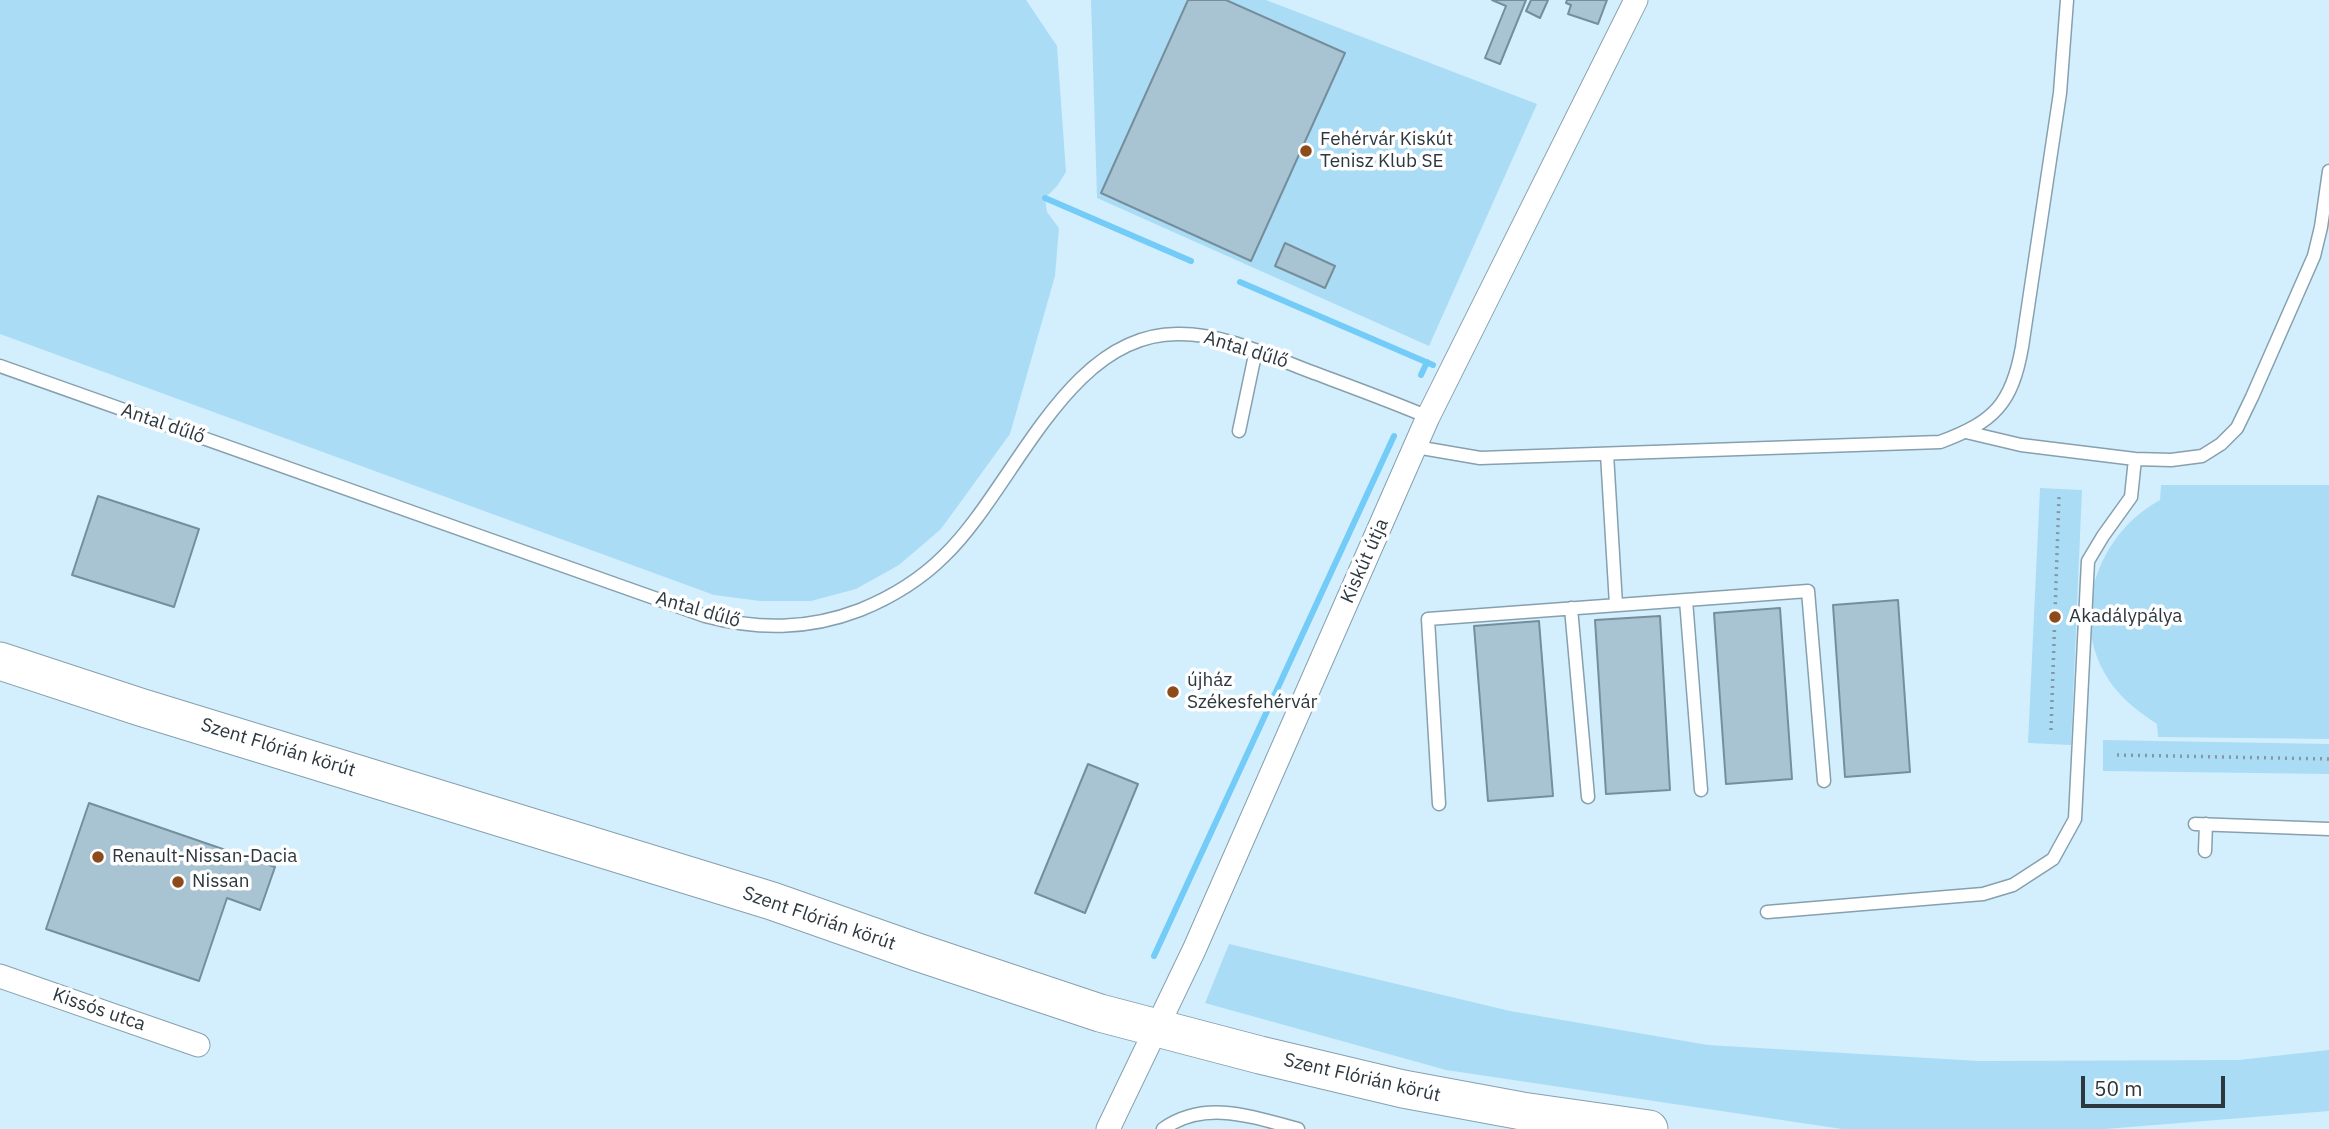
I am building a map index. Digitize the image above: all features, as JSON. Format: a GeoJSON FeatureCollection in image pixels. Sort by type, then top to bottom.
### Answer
{"type":"FeatureCollection","features":[{"type":"Feature","properties":{"kind":"main road","name":"Szent Flórián körút"},"geometry":{"type":"LineString","coordinates":[[0,661],[139,707],[772,901],[917,952],[1157,1028],[1403,1089],[1522,1111],[1649,1129]]}},
{"type":"Feature","properties":{"kind":"street","name":"Kiskút útja"},"geometry":{"type":"LineString","coordinates":[[1108,1129],[1194,950],[1428,416],[1636,0]]}},
{"type":"Feature","properties":{"kind":"street","name":"Kissós utca"},"geometry":{"type":"LineString","coordinates":[[0,976],[198,1045]]}},
{"type":"Feature","properties":{"kind":"lane"},"geometry":{"type":"LineString","coordinates":[[1416,447],[1480,458],[1940,442],[1966,432],[1990,418],[2007,397],[2018,373],[2060,93],[2067,0]]}},
{"type":"Feature","properties":{"kind":"lane"},"geometry":{"type":"LineString","coordinates":[[1966,432],[2021,445],[2135,459],[2171,460],[2202,456],[2221,444],[2237,428],[2314,256],[2329,171]]}},
{"type":"Feature","properties":{"kind":"lane","name":"Antal dűlő"},"geometry":{"type":"LineString","coordinates":[[0,366],[705,616],[737,624],[769,627],[806,626],[843,617],[884,600],[917,580],[946,555],[974,522],[1068,390],[1093,366],[1119,349],[1145,340],[1175,333],[1209,336],[1256,350],[1428,416]]}},
{"type":"Feature","properties":{"kind":"lane"},"geometry":{"type":"LineString","coordinates":[[1239,431],[1256,350]]}},
{"type":"Feature","properties":{"kind":"lane"},"geometry":{"type":"LineString","coordinates":[[1607,454],[1616,605]]}},
{"type":"Feature","properties":{"kind":"lane"},"geometry":{"type":"LineString","coordinates":[[1767,912],[1983,894],[2013,885],[2053,859],[2075,819],[2088,561],[2132,497],[2135,459]]}},
{"type":"Feature","properties":{"kind":"lane"},"geometry":{"type":"LineString","coordinates":[[1439,804],[1428,619],[1808,591],[1824,781]]}},
{"type":"Feature","properties":{"kind":"lane"},"geometry":{"type":"LineString","coordinates":[[1686,600],[1701,790]]}},
{"type":"Feature","properties":{"kind":"lane"},"geometry":{"type":"LineString","coordinates":[[1572,608],[1588,797]]}},
{"type":"Feature","properties":{"kind":"lane"},"geometry":{"type":"LineString","coordinates":[[2205,851],[2201,824],[2329,829]]}},
{"type":"Feature","properties":{"kind":"lane"},"geometry":{"type":"LineString","coordinates":[[1163,1129],[1192,1115],[1214,1112],[1235,1113],[1298,1129]]}},
{"type":"Feature","properties":{"kind":"path"},"geometry":{"type":"LineString","coordinates":[[2051,730],[2059,496]]}},
{"type":"Feature","properties":{"kind":"path"},"geometry":{"type":"LineString","coordinates":[[2117,755],[2329,759]]}},
{"type":"Feature","properties":{"kind":"shaded area"},"geometry":{"type":"Polygon","coordinates":[[[0,0],[1026,0],[1057,46],[1066,172],[1045,198],[1047,212],[1059,228],[1055,276],[1010,434],[941,529],[899,565],[856,589],[811,601],[760,601],[714,595],[0,334],[0,0]]]}},
{"type":"Feature","properties":{"kind":"shaded area","name":"Fehérvár Kiskút Tenisz Klub SE"},"geometry":{"type":"Polygon","coordinates":[[[1091,0],[1266,0],[1537,104],[1429,346],[1097,198],[1091,0]]]}},
{"type":"Feature","properties":{"kind":"shaded area"},"geometry":{"type":"Polygon","coordinates":[[[2161,485],[2329,485],[2329,739],[2158,737],[2157,724],[2114,688],[2094,648],[2090,623],[2091,598],[2097,574],[2107,552],[2139,514],[2160,500],[2161,485]]]}},
{"type":"Feature","properties":{"kind":"shaded area","name":"Akadálypálya"},"geometry":{"type":"Polygon","coordinates":[[[2040,488],[2082,490],[2071,745],[2028,743],[2040,488]]]}},
{"type":"Feature","properties":{"kind":"shaded area"},"geometry":{"type":"Polygon","coordinates":[[[2103,740],[2329,744],[2329,774],[2103,771],[2103,740]]]}},
{"type":"Feature","properties":{"kind":"shaded area"},"geometry":{"type":"Polygon","coordinates":[[[1229,944],[1510,1011],[1708,1045],[1979,1061],[2238,1060],[2329,1050],[2329,1111],[2105,1129],[1842,1129],[1446,1070],[1205,1003],[1229,944]]]}},
{"type":"Feature","properties":{"kind":"building"},"geometry":{"type":"Polygon","coordinates":[[[1188,0],[1226,0],[1345,53],[1251,261],[1101,193],[1188,0]]]}},
{"type":"Feature","properties":{"kind":"building"},"geometry":{"type":"Polygon","coordinates":[[[1492,0],[1526,0],[1500,64],[1485,58],[1506,6],[1492,0]]]}},
{"type":"Feature","properties":{"kind":"building"},"geometry":{"type":"Polygon","coordinates":[[[1531,0],[1548,0],[1540,18],[1526,11],[1531,0]]]}},
{"type":"Feature","properties":{"kind":"building"},"geometry":{"type":"Polygon","coordinates":[[[1567,0],[1607,0],[1598,24],[1568,14],[1571,5],[1566,3],[1567,0]]]}},
{"type":"Feature","properties":{"kind":"building"},"geometry":{"type":"Polygon","coordinates":[[[1285,243],[1335,266],[1325,288],[1275,266],[1285,243]]]}},
{"type":"Feature","properties":{"kind":"building"},"geometry":{"type":"Polygon","coordinates":[[[98,496],[199,529],[174,607],[72,575],[98,496]]]}},
{"type":"Feature","properties":{"kind":"building"},"geometry":{"type":"Polygon","coordinates":[[[1898,600],[1910,772],[1845,777],[1833,605],[1898,600]]]}},
{"type":"Feature","properties":{"kind":"building"},"geometry":{"type":"Polygon","coordinates":[[[1780,608],[1792,779],[1726,784],[1714,613],[1780,608]]]}},
{"type":"Feature","properties":{"kind":"building"},"geometry":{"type":"Polygon","coordinates":[[[1660,616],[1670,790],[1606,794],[1595,620],[1660,616]]]}},
{"type":"Feature","properties":{"kind":"building"},"geometry":{"type":"Polygon","coordinates":[[[1539,621],[1553,796],[1488,801],[1474,626],[1539,621]]]}},
{"type":"Feature","properties":{"kind":"building"},"geometry":{"type":"Polygon","coordinates":[[[1088,764],[1138,784],[1085,913],[1035,893],[1088,764]]]}},
{"type":"Feature","properties":{"kind":"building"},"geometry":{"type":"Polygon","coordinates":[[[89,803],[275,867],[260,910],[227,898],[199,981],[46,929],[89,803]]]}},
{"type":"Feature","properties":{"kind":"waterway"},"geometry":{"type":"LineString","coordinates":[[1045,198],[1191,261]]}},
{"type":"Feature","properties":{"kind":"waterway"},"geometry":{"type":"LineString","coordinates":[[1240,282],[1433,365]]}},
{"type":"Feature","properties":{"kind":"waterway"},"geometry":{"type":"LineString","coordinates":[[1421,375],[1427,362]]}},
{"type":"Feature","properties":{"kind":"waterway"},"geometry":{"type":"LineString","coordinates":[[1154,956],[1394,436]]}},
{"type":"Feature","properties":{"kind":"place","name":"Fehérvár Kiskút Tenisz Klub SE"},"geometry":{"type":"Point","coordinates":[1306,151]}},
{"type":"Feature","properties":{"kind":"place","name":"Akadálypálya"},"geometry":{"type":"Point","coordinates":[2055,617]}},
{"type":"Feature","properties":{"kind":"place","name":"újház Székesfehérvár"},"geometry":{"type":"Point","coordinates":[1173,692]}},
{"type":"Feature","properties":{"kind":"place","name":"Renault-Nissan-Dacia"},"geometry":{"type":"Point","coordinates":[98,857]}},
{"type":"Feature","properties":{"kind":"place","name":"Nissan"},"geometry":{"type":"Point","coordinates":[178,882]}}]}
